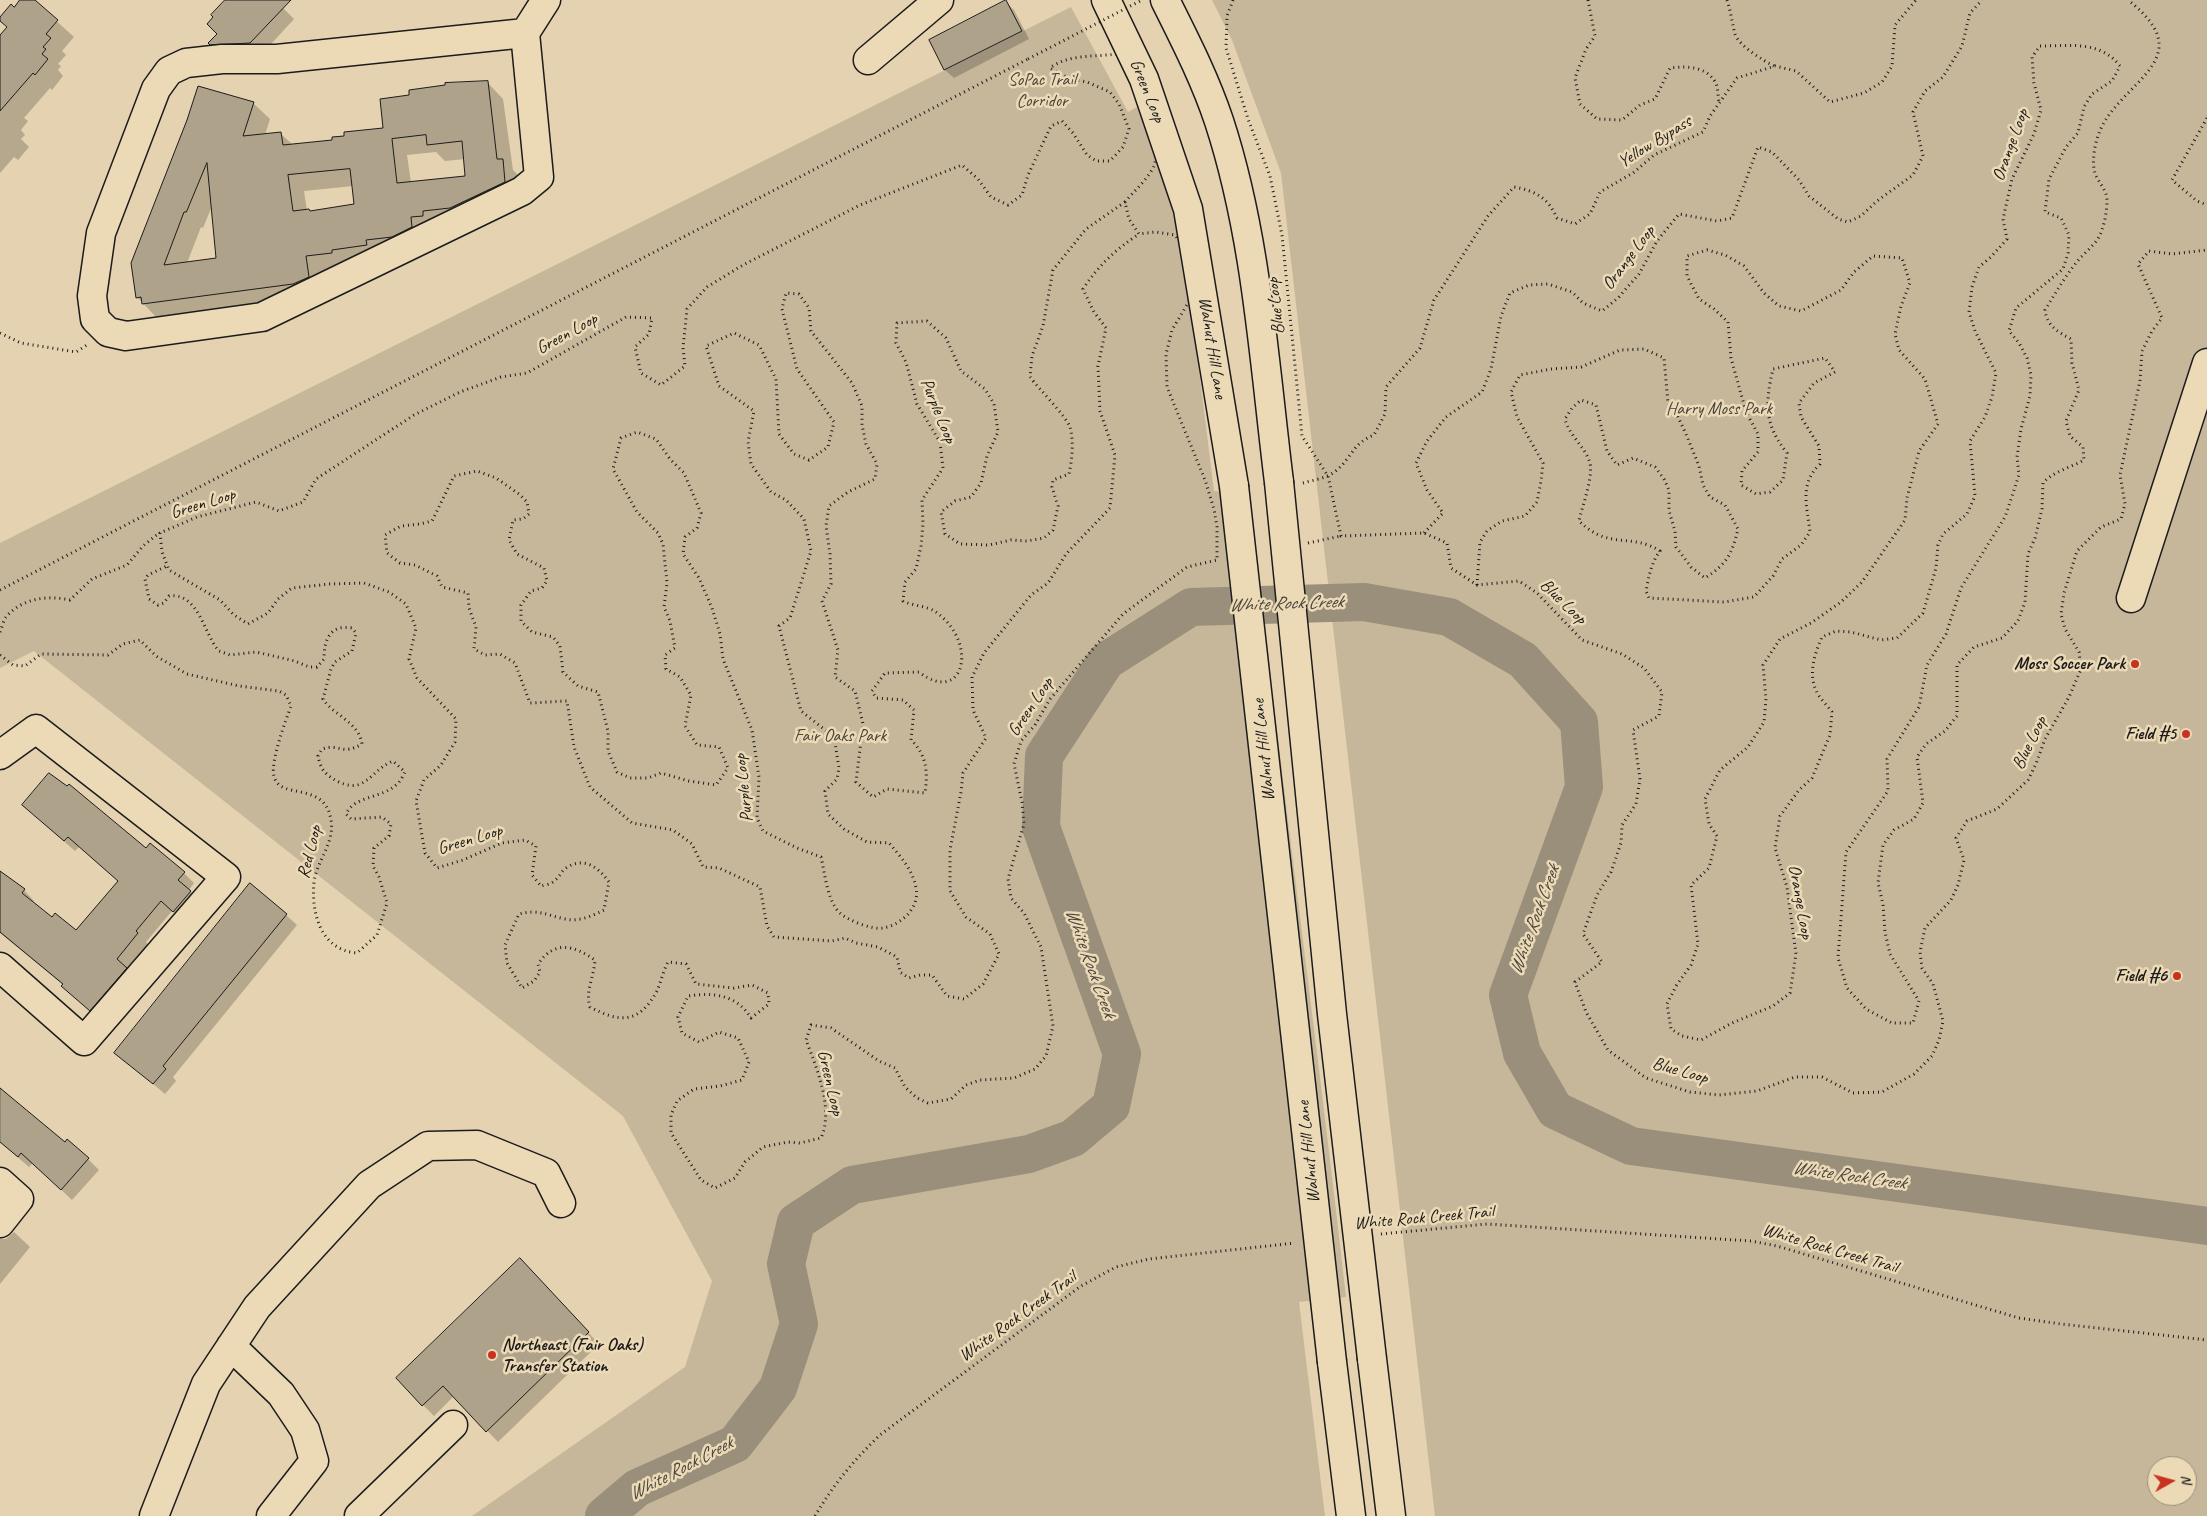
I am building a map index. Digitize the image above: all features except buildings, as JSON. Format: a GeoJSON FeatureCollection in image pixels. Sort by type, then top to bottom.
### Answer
{"type":"FeatureCollection","features":[{"type":"Feature","properties":{"kind":"main road"},"geometry":{"type":"LineString","coordinates":[[525,33],[277,59],[222,59],[186,63],[169,71],[156,89],[101,233],[92,296],[95,319],[108,332],[126,336],[262,317],[522,191],[539,177],[525,33],[546,0]]}},
{"type":"Feature","properties":{"kind":"main road"},"geometry":{"type":"LineString","coordinates":[[868,60],[939,0]]}},
{"type":"Feature","properties":{"kind":"main road","name":"Walnut Hill Lane"},"geometry":{"type":"LineString","coordinates":[[1106,0],[1144,79],[1188,209],[1234,486],[1351,1516]]}},
{"type":"Feature","properties":{"kind":"main road"},"geometry":{"type":"LineString","coordinates":[[1165,0],[1200,70],[1219,121],[1234,175],[1257,301],[1279,482],[1332,1014],[1391,1516]]}},
{"type":"Feature","properties":{"kind":"main road"},"geometry":{"type":"LineString","coordinates":[[2131,598],[2207,363]]}},
{"type":"Feature","properties":{"kind":"main road"},"geometry":{"type":"LineString","coordinates":[[0,755],[36,729],[226,878],[84,1041],[0,967]]}},
{"type":"Feature","properties":{"kind":"main road"},"geometry":{"type":"LineString","coordinates":[[154,1516],[206,1384],[257,1307],[369,1185],[428,1146],[477,1145],[546,1173],[561,1203]]}},
{"type":"Feature","properties":{"kind":"main road"},"geometry":{"type":"LineString","coordinates":[[0,1182],[19,1199],[0,1223]]}},
{"type":"Feature","properties":{"kind":"main road"},"geometry":{"type":"LineString","coordinates":[[231,1346],[280,1394],[305,1430],[314,1461],[271,1516]]}},
{"type":"Feature","properties":{"kind":"main road"},"geometry":{"type":"LineString","coordinates":[[359,1516],[453,1426]]}},
{"type":"Feature","properties":{"kind":"path"},"geometry":{"type":"LineString","coordinates":[[0,590],[1142,0]]}},
{"type":"Feature","properties":{"kind":"path","name":"Blue Loop"},"geometry":{"type":"LineString","coordinates":[[1232,0],[1227,16],[1226,48],[1248,119],[1270,176],[1281,227],[1302,436],[1328,476],[1341,536],[1424,533],[1447,543],[1450,568],[1476,585],[1519,581],[1537,593],[1582,640],[1622,654],[1644,668],[1662,692],[1659,716],[1633,730],[1640,779],[1636,804],[1622,825],[1621,843],[1611,872],[1597,895],[1583,934],[1602,962],[1575,982],[1586,1012],[1608,1050],[1646,1078],[1690,1092],[1719,1095],[1757,1091],[1796,1077],[1822,1077],[1853,1093],[1882,1092],[1914,1074],[1932,1056],[1939,1040],[1943,1021],[1933,984],[1922,968],[1920,952],[1925,928],[1951,900],[1958,885],[1964,860],[1956,838],[1967,821],[1997,809],[2028,780],[2045,739],[2069,697],[2081,669],[2079,652],[2061,614],[2064,593],[2078,551],[2100,527],[2121,519],[2125,504],[2120,475],[2140,381],[2142,351],[2152,331],[2162,318],[2138,264],[2149,251],[2172,254],[2207,250]]}},
{"type":"Feature","properties":{"kind":"path"},"geometry":{"type":"LineString","coordinates":[[1588,0],[1595,36],[1586,49],[1575,78],[1580,104],[1597,119],[1622,120],[1640,105],[1655,99],[1670,68],[1688,66],[1703,71],[1716,84],[1719,103]]}},
{"type":"Feature","properties":{"kind":"path"},"geometry":{"type":"LineString","coordinates":[[1726,0],[1732,13],[1736,37],[1759,58],[1775,66],[1796,71],[1830,102],[1864,93],[1882,82],[1892,66],[1895,25],[1916,0]]}},
{"type":"Feature","properties":{"kind":"path","name":"Orange Loop"},"geometry":{"type":"LineString","coordinates":[[1424,533],[1443,513],[1427,490],[1416,463],[1427,441],[1446,417],[1482,392],[1491,369],[1501,316],[1510,293],[1528,286],[1548,284],[1572,292],[1583,303],[1602,311],[1618,298],[1639,274],[1657,241],[1679,214],[1717,221],[1732,218],[1758,147],[1772,152],[1799,180],[1809,196],[1838,219],[1848,222],[1861,216],[1876,201],[1913,175],[1923,156],[1913,112],[1925,91],[1943,77],[1948,69],[1962,46],[1970,12],[1982,0]]}},
{"type":"Feature","properties":{"kind":"path","name":"Orange Loop"},"geometry":{"type":"LineString","coordinates":[[1476,585],[1480,542],[1486,531],[1502,521],[1525,516],[1537,502],[1542,481],[1543,463],[1517,417],[1511,392],[1520,375],[1551,369],[1581,367],[1620,350],[1644,349],[1664,358],[1668,403],[1678,417],[1686,434],[1699,466],[1703,485],[1710,497],[1725,505],[1738,529],[1732,552],[1719,570],[1705,578],[1691,567],[1676,547],[1675,531],[1669,511],[1668,490],[1664,479],[1655,467],[1633,458],[1617,465],[1608,450],[1596,405],[1582,400],[1572,408],[1565,420],[1567,428],[1590,461],[1589,482],[1579,521],[1589,531],[1604,539],[1624,542],[1636,541],[1651,545],[1660,551],[1652,562],[1648,576],[1646,591],[1650,598],[1724,602],[1754,597],[1774,576],[1782,559],[1801,545],[1810,532],[1806,486],[1812,472],[1820,464],[1819,446],[1801,417],[1799,403],[1814,383],[1835,372],[1825,358],[1773,369],[1769,387],[1768,420],[1775,438],[1788,453],[1784,480],[1770,492],[1756,494],[1742,485],[1742,471],[1758,452],[1758,434],[1746,412],[1737,381],[1731,358],[1728,322],[1699,298],[1687,276],[1687,256],[1707,250],[1725,255],[1744,266],[1764,293],[1779,306],[1800,311],[1841,290],[1854,272],[1873,256],[1902,258],[1910,283],[1901,306],[1895,334],[1899,350],[1925,379],[1938,424],[1919,451],[1907,498],[1905,520],[1862,582],[1841,602],[1812,623],[1780,639],[1762,665],[1766,699],[1764,722],[1748,748],[1720,770],[1705,799],[1709,824],[1716,836],[1709,868],[1691,885],[1698,944],[1691,965],[1676,986],[1668,1004],[1671,1028],[1682,1036],[1701,1040],[1773,1006],[1790,993],[1796,954],[1787,887],[1775,848],[1780,816],[1799,790],[1812,778],[1830,735],[1832,712],[1816,691],[1812,672],[1816,650],[1822,637],[1836,631],[1851,632],[1880,640],[1897,638],[1923,613],[1936,568],[1938,545],[1944,534],[1967,514],[1974,496],[1970,441],[1985,417],[1992,397],[1996,373],[1975,331],[1969,312],[1972,287],[1979,267],[2007,239],[2003,219],[2012,179],[2034,134],[2041,110],[2034,83],[2032,57],[2040,46],[2088,46],[2111,55],[2120,66],[2112,82],[2092,94],[2084,107],[2078,133],[2066,147],[2049,179],[2044,212],[2061,218],[2068,235],[2068,253],[2063,269],[2016,308],[2009,331],[2019,343],[2027,358],[2031,375],[2030,396],[2020,429],[2017,457],[2019,475],[2005,517],[1961,588],[1946,634],[1927,665],[1918,707],[1887,759],[1888,791],[1846,852],[1838,958],[1847,988],[1866,1009],[1892,1023],[1913,1023],[1918,1000],[1890,954],[1884,932],[1884,904],[1878,883],[1883,845],[1894,830],[1914,819],[1924,804],[1917,757],[1926,744],[1945,731],[1956,716],[1957,665],[1974,646],[2002,638],[2018,621],[2025,602],[2028,554],[2035,538],[2042,509],[2043,483],[2050,475],[2072,467],[2084,460],[2083,447],[2070,436],[2066,421],[2079,390],[2072,363],[2071,339],[2058,332],[2046,320],[2045,310],[2076,263],[2099,237],[2105,220],[2107,199],[2102,184],[2095,173],[2094,157],[2097,139],[2102,126],[2156,65],[2162,49],[2158,30],[2142,10],[2128,0]]}},
{"type":"Feature","properties":{"kind":"path","name":"Green Loop"},"geometry":{"type":"LineString","coordinates":[[1125,202],[1155,165],[1155,154],[1148,122],[1131,80],[1117,54],[1079,57],[1057,63],[1050,68],[1070,79],[1087,82],[1110,92],[1119,104],[1129,129],[1122,147],[1110,161],[1096,161],[1087,156],[1068,127],[1062,121],[1056,123],[1051,126],[1042,143],[1022,195],[1008,205],[991,197],[978,178],[962,165],[860,205],[743,265],[708,287],[687,310],[683,348],[685,366],[661,385],[641,373],[635,347],[649,334],[652,318],[626,317],[527,373],[500,377],[460,392],[414,415],[316,479],[303,502],[279,511],[256,502],[197,517],[160,533],[162,552],[169,570],[220,600],[234,615],[248,624],[268,613],[278,598],[292,588],[364,583],[389,592],[406,604],[416,628],[409,659],[417,678],[456,719],[455,742],[441,765],[424,780],[416,801],[426,853],[437,868],[463,860],[502,843],[525,840],[536,846],[532,875],[540,886],[555,881],[564,869],[577,863],[591,864],[601,870],[609,882],[604,910],[589,917],[565,919],[533,910],[519,914],[505,944],[507,963],[522,988],[534,981],[540,972],[538,964],[546,952],[559,948],[570,948],[585,953],[595,960],[595,971],[587,996],[590,1007],[607,1016],[621,1019],[635,1017],[657,990],[668,962],[686,964],[696,984],[734,988],[752,985],[768,993],[769,1004],[751,1018],[744,1006],[734,999],[702,994],[688,996],[678,1017],[682,1034],[700,1042],[719,1032],[738,1038],[749,1062],[742,1080],[720,1086],[694,1089],[677,1101],[671,1115],[671,1132],[700,1180],[715,1188],[735,1178],[745,1162],[763,1147],[788,1142],[800,1143],[821,1138],[826,1127],[826,1111],[815,1066],[806,1040],[811,1025],[831,1028],[880,1061],[895,1068],[905,1087],[917,1098],[928,1103],[951,1099],[966,1085],[980,1080],[1014,1078],[1035,1069],[1046,1056],[1053,1026],[1041,947],[1024,913],[1011,898],[1008,879],[1024,824],[1022,802],[1014,764],[1021,741],[1035,725],[1050,699],[1123,614],[1187,567],[1217,560],[1217,527],[1214,508],[1205,480],[1167,387],[1166,354],[1172,330],[1194,293],[1188,252],[1175,235],[1154,232],[1139,234]]}},
{"type":"Feature","properties":{"kind":"path","name":"Yellow Bypass"},"geometry":{"type":"LineString","coordinates":[[1328,476],[1337,470],[1362,439],[1374,435],[1385,414],[1386,387],[1420,348],[1434,300],[1488,216],[1514,187],[1531,191],[1551,205],[1557,218],[1575,224],[1590,214],[1600,192],[1633,173],[1654,155],[1703,132],[1710,116],[1737,78],[1775,66]]}},
{"type":"Feature","properties":{"kind":"path"},"geometry":{"type":"LineString","coordinates":[[2207,118],[2172,180],[2197,201],[2207,205]]}},
{"type":"Feature","properties":{"kind":"path"},"geometry":{"type":"LineString","coordinates":[[1125,202],[1129,220],[1139,234]]}},
{"type":"Feature","properties":{"kind":"path","name":"Purple Loop"},"geometry":{"type":"LineString","coordinates":[[1125,202],[1086,230],[1053,270],[1043,326],[1032,356],[1030,377],[1069,426],[1072,445],[1072,460],[1069,474],[1054,480],[1052,487],[1058,506],[1053,530],[1044,538],[1027,541],[1010,540],[989,545],[960,544],[944,534],[942,512],[955,501],[970,497],[981,483],[987,456],[998,432],[994,404],[985,389],[961,372],[946,338],[928,322],[898,323],[896,343],[906,362],[917,404],[940,442],[943,468],[922,500],[923,524],[921,546],[916,569],[905,582],[903,601],[913,606],[934,610],[954,629],[961,645],[963,663],[954,677],[944,682],[929,680],[919,672],[885,673],[872,691],[876,698],[903,700],[914,710],[911,740],[922,753],[928,776],[925,793],[887,789],[873,797],[856,782],[863,724],[855,691],[835,678],[838,650],[822,601],[831,584],[830,554],[826,526],[829,506],[848,492],[875,479],[877,464],[866,444],[862,425],[862,406],[852,383],[811,331],[809,308],[799,294],[786,293],[782,309],[797,369],[834,422],[828,447],[809,460],[794,454],[779,434],[776,379],[759,345],[734,333],[706,346],[718,386],[754,411],[748,442],[751,464],[771,492],[786,500],[804,519],[811,551],[790,618],[779,626],[785,654],[801,711],[834,737],[839,768],[837,779],[825,791],[828,814],[844,829],[866,842],[889,843],[906,864],[917,889],[914,907],[902,921],[882,929],[861,924],[840,913],[832,901],[821,857],[763,832],[757,818],[759,777],[752,730],[723,659],[720,634],[712,608],[699,578],[683,554],[685,538],[697,528],[701,513],[684,474],[656,438],[637,432],[621,438],[613,469],[637,512],[658,532],[663,544],[668,583],[664,607],[670,621],[676,648],[665,655],[666,669],[680,677],[690,695],[685,726],[697,745],[719,747],[728,768],[716,785],[689,782],[661,774],[648,778],[630,778],[617,772],[608,751],[608,731],[598,692],[578,686],[563,672],[560,646],[553,637],[532,632],[522,621],[521,605],[531,592],[542,588],[547,581],[544,568],[518,554],[509,540],[513,520],[522,519],[529,514],[527,502],[519,494],[496,478],[477,471],[454,476],[432,521],[400,526],[385,535],[386,553],[400,563],[415,564],[437,576],[442,587],[468,593],[468,608],[476,627],[474,650],[486,655],[500,654],[514,663],[530,702],[568,701],[574,747],[590,786],[632,823],[673,830],[692,844],[703,867],[719,868],[760,887],[766,926],[774,937],[832,941],[845,938],[856,943],[878,947],[897,957],[900,972],[909,978],[920,975],[932,975],[947,996],[964,998],[983,984],[999,954],[990,934],[966,918],[950,891],[950,850],[963,773],[986,738],[973,710],[972,677],[984,653],[1025,602],[1031,595],[1048,583],[1066,554],[1110,508],[1115,454],[1100,411],[1098,366],[1106,328],[1094,312],[1083,289],[1097,267],[1117,248],[1139,234]]}},
{"type":"Feature","properties":{"kind":"path"},"geometry":{"type":"LineString","coordinates":[[0,333],[21,343],[76,352],[108,332]]}},
{"type":"Feature","properties":{"kind":"path"},"geometry":{"type":"LineString","coordinates":[[0,632],[6,618],[19,608],[35,599],[55,597],[70,600],[92,579],[127,565],[143,546],[160,533]]}},
{"type":"Feature","properties":{"kind":"path","name":"Red Loop"},"geometry":{"type":"LineString","coordinates":[[0,655],[13,665],[25,666],[41,654],[108,656],[122,644],[140,640],[156,656],[186,674],[239,686],[278,691],[286,695],[291,706],[278,744],[273,775],[279,785],[301,793],[315,794],[326,805],[331,818],[332,829],[314,880],[316,912],[321,930],[328,941],[344,952],[357,953],[376,935],[388,903],[380,877],[373,866],[374,848],[389,836],[391,824],[382,817],[351,818],[346,814],[355,803],[388,791],[398,784],[405,772],[393,761],[381,766],[360,784],[348,786],[335,780],[324,771],[318,756],[322,748],[330,746],[343,751],[353,749],[362,744],[361,735],[348,721],[328,708],[322,699],[331,669],[335,662],[352,651],[356,633],[352,628],[341,626],[333,630],[324,648],[324,659],[316,667],[309,667],[256,652],[230,655],[219,651],[203,619],[187,601],[175,595],[169,596],[164,603],[158,605],[149,599],[145,580],[148,575],[167,566]]}},
{"type":"Feature","properties":{"kind":"path","name":"White Rock Creek Trail"},"geometry":{"type":"LineString","coordinates":[[1374,1235],[1487,1224],[1751,1241],[1777,1246],[2018,1318],[2207,1340]]}},
{"type":"Feature","properties":{"kind":"path","name":"White Rock Creek Trail"},"geometry":{"type":"LineString","coordinates":[[815,1516],[827,1495],[851,1462],[880,1435],[1081,1286],[1116,1267],[1149,1259],[1305,1242]]}},
{"type":"Feature","properties":{"kind":"green space","name":"Harry Moss Park"},"geometry":{"type":"Polygon","coordinates":[[[1212,0],[2207,0],[2207,1516],[1435,1516],[1281,173],[1232,40],[1212,0]]]}},
{"type":"Feature","properties":{"kind":"green space","name":"Fair Oaks Park"},"geometry":{"type":"Polygon","coordinates":[[[1071,7],[1128,112],[1137,107],[1172,187],[1195,338],[1214,491],[1250,492],[1346,1297],[1299,1302],[1325,1516],[472,1516],[685,1367],[712,1281],[623,1116],[34,651],[0,668],[0,543],[1071,7]]]}},
{"type":"Feature","properties":{"kind":"waterway","name":"White Rock Creek"},"geometry":{"type":"LineString","coordinates":[[604,1516],[637,1488],[735,1444],[778,1388],[799,1324],[786,1264],[796,1222],[852,1185],[1029,1154],[1073,1138],[1111,1106],[1122,1054],[1041,827],[1044,756],[1106,661],[1191,607],[1364,602],[1449,617],[1523,660],[1579,722],[1584,787],[1508,995],[1522,1053],[1555,1110],[1631,1146],[2207,1226]]}},
{"type":"Feature","properties":{"kind":"place","name":"Moss Soccer Park"},"geometry":{"type":"Point","coordinates":[2135,664]}},
{"type":"Feature","properties":{"kind":"place","name":"Field #5"},"geometry":{"type":"Point","coordinates":[2186,734]}},
{"type":"Feature","properties":{"kind":"place","name":"Field #6"},"geometry":{"type":"Point","coordinates":[2177,976]}},
{"type":"Feature","properties":{"kind":"place","name":"Northeast (Fair Oaks) Transfer Station"},"geometry":{"type":"Point","coordinates":[492,1355]}},
{"type":"Feature","properties":{"kind":"park label","name":"SoPac Trail Corridor"},"geometry":{"type":"Point","coordinates":[1042,90]}}]}
